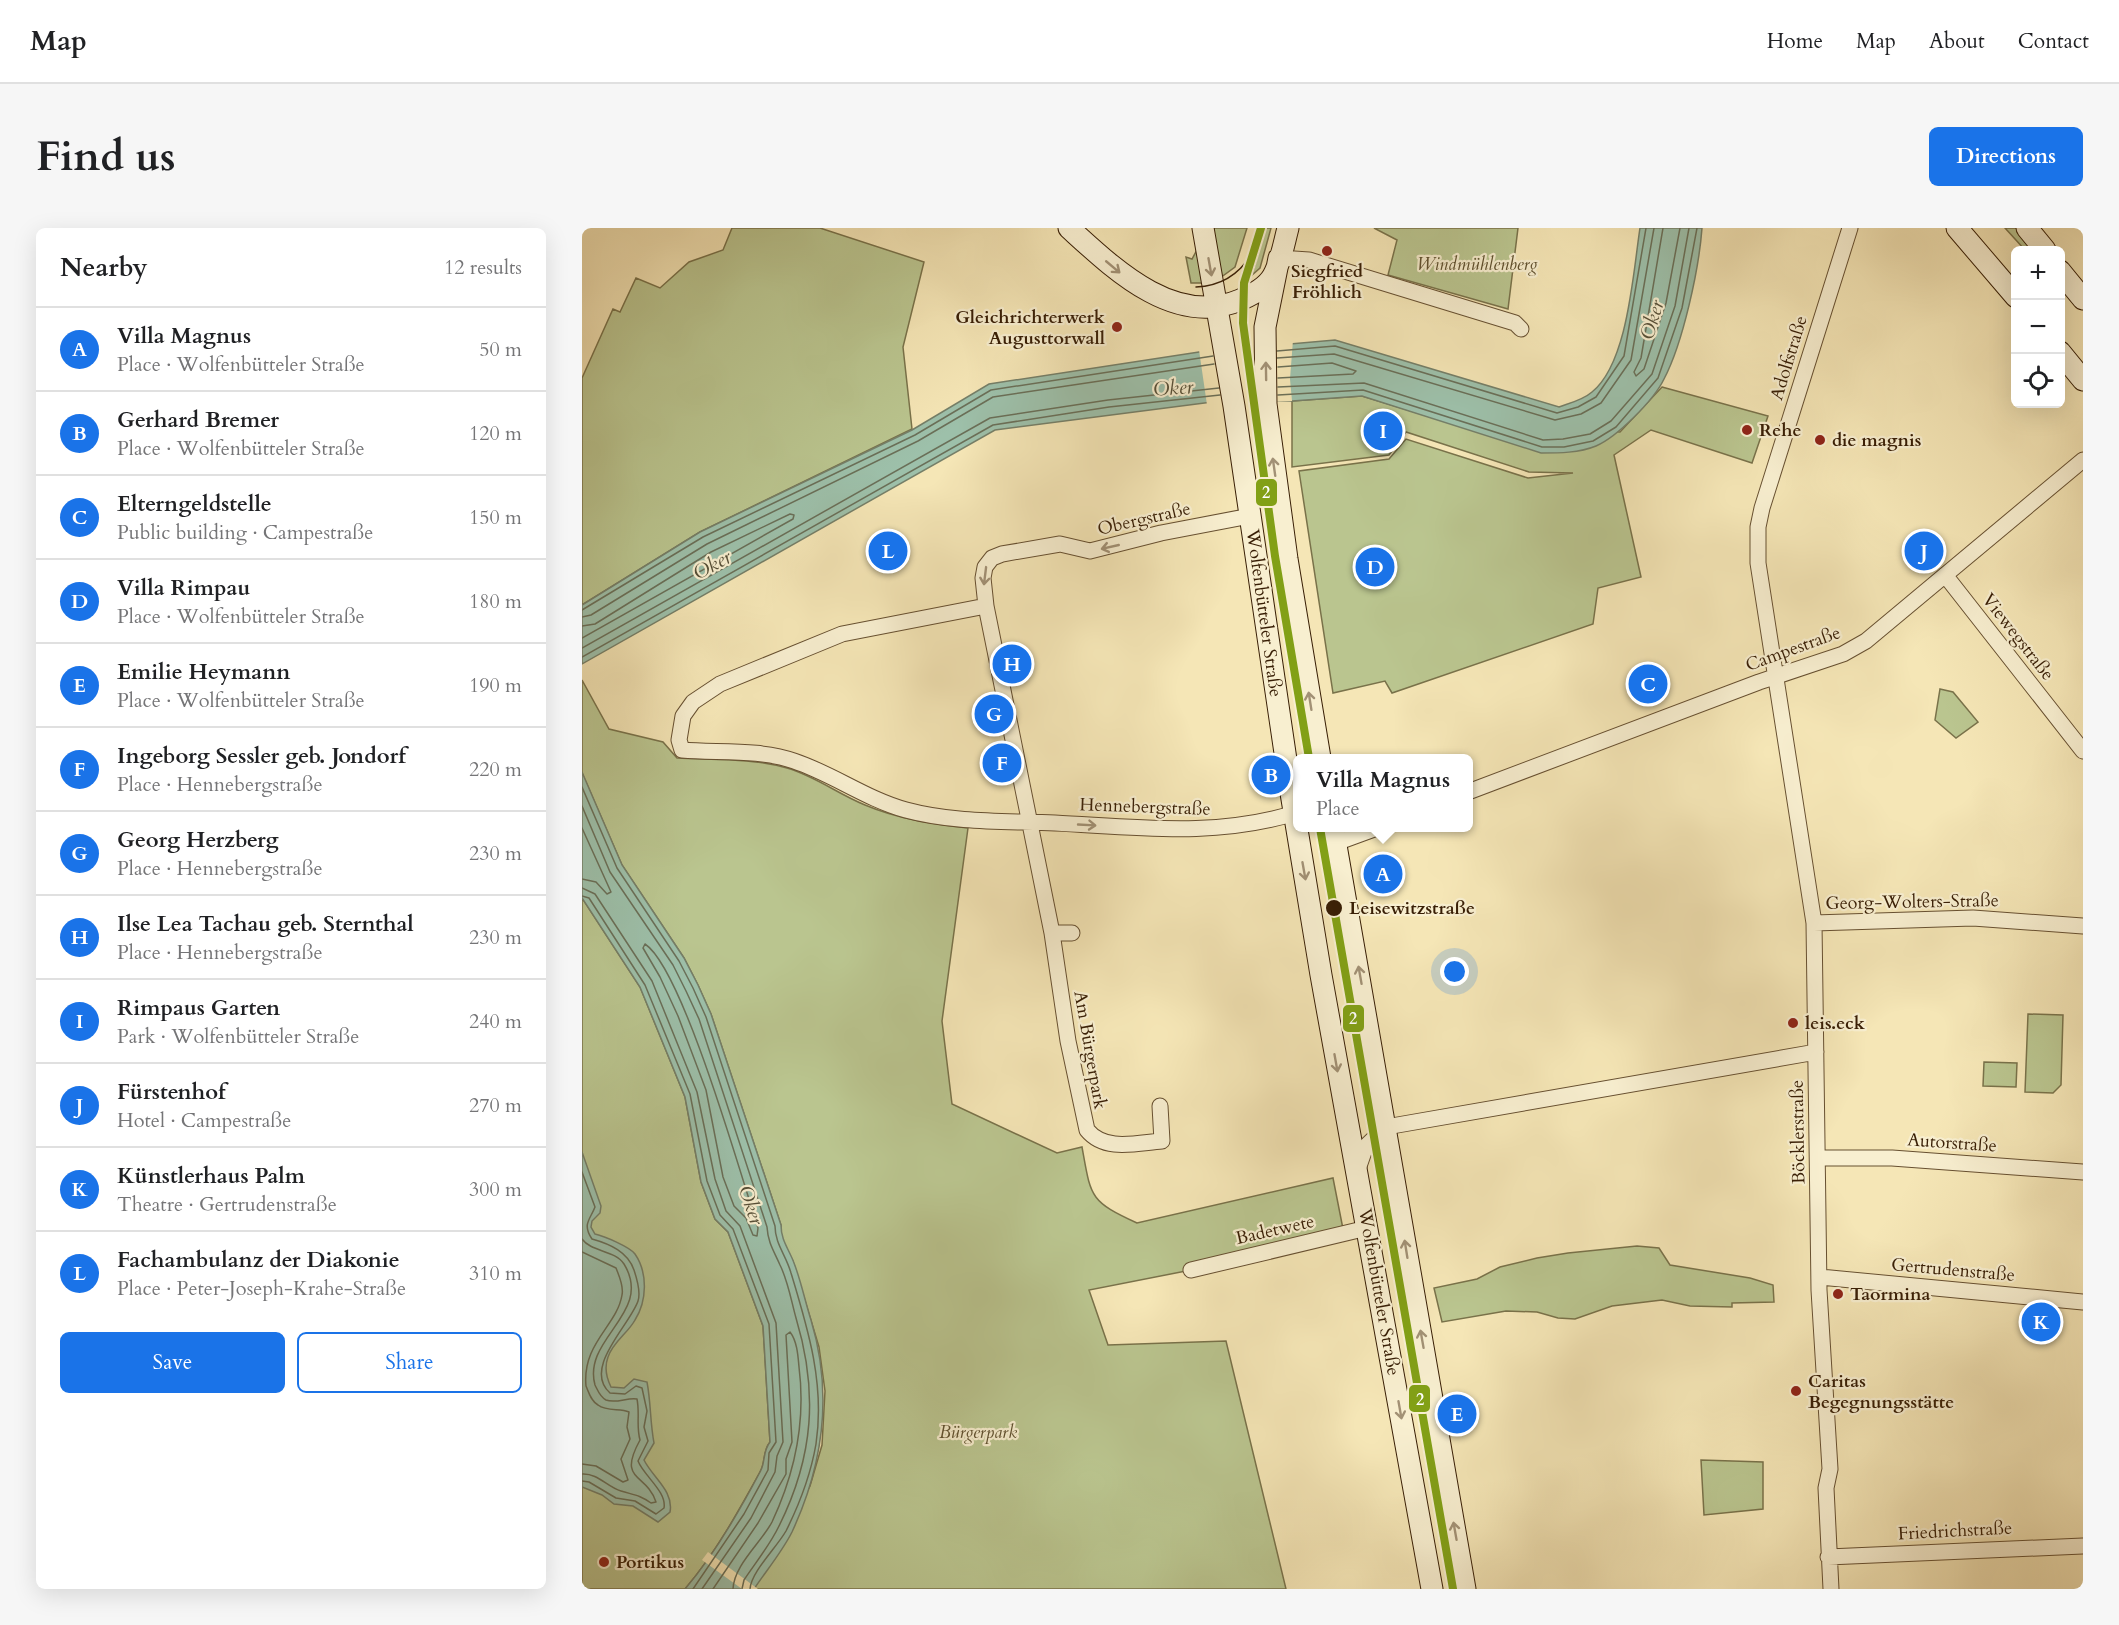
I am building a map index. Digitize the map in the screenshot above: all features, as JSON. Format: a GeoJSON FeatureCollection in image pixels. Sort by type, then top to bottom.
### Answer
{"type":"FeatureCollection","features":[{"type":"Feature","properties":{"kind":"main road"},"geometry":{"type":"LineString","coordinates":[[1069,228],[1115,269],[1147,291],[1188,304],[1217,306],[1233,303],[1260,290],[1273,276],[1288,228]]}},
{"type":"Feature","properties":{"kind":"main road","name":"Wolfenbütteler Straße"},"geometry":{"type":"LineString","coordinates":[[1203,228],[1234,406],[1293,794]]}},
{"type":"Feature","properties":{"kind":"main road"},"geometry":{"type":"LineString","coordinates":[[1957,228],[2011,291]]}},
{"type":"Feature","properties":{"kind":"main road"},"geometry":{"type":"LineString","coordinates":[[2027,228],[2042,246]]}},
{"type":"Feature","properties":{"kind":"main road","name":"Wolfenbütteler Straße"},"geometry":{"type":"LineString","coordinates":[[1280,258],[1269,305],[1265,338],[1266,404],[1287,559],[1319,754]]}},
{"type":"Feature","properties":{"kind":"main road"},"geometry":{"type":"LineString","coordinates":[[2065,276],[2083,299]]}},
{"type":"Feature","properties":{"kind":"main road"},"geometry":{"type":"LineString","coordinates":[[2063,354],[2083,380]]}},
{"type":"Feature","properties":{"kind":"main road","name":"Wolfenbütteler Straße"},"geometry":{"type":"LineString","coordinates":[[1299,832],[1357,1172],[1432,1589]]}},
{"type":"Feature","properties":{"kind":"main road","name":"Wolfenbütteler Straße"},"geometry":{"type":"LineString","coordinates":[[1334,835],[1465,1589]]}},
{"type":"Feature","properties":{"kind":"street","name":"Adolfstraße"},"geometry":{"type":"LineString","coordinates":[[1775,677],[1758,563],[1758,527],[1850,228]]}},
{"type":"Feature","properties":{"kind":"street"},"geometry":{"type":"LineString","coordinates":[[1280,258],[1314,261],[1515,323],[1521,329]]}},
{"type":"Feature","properties":{"kind":"street","name":"Campestraße"},"geometry":{"type":"LineString","coordinates":[[1473,790],[1775,677],[1843,654],[1858,645],[1945,575],[2083,460]]}},
{"type":"Feature","properties":{"kind":"street","name":"Obergstraße"},"geometry":{"type":"LineString","coordinates":[[986,606],[982,578],[985,567],[992,558],[1060,544],[1090,551],[1161,533],[1250,516]]}},
{"type":"Feature","properties":{"kind":"street","name":"Viewegstraße"},"geometry":{"type":"LineString","coordinates":[[1945,575],[2083,751]]}},
{"type":"Feature","properties":{"kind":"street"},"geometry":{"type":"LineString","coordinates":[[986,606],[1029,822]]}},
{"type":"Feature","properties":{"kind":"street","name":"Hennebergstraße"},"geometry":{"type":"LineString","coordinates":[[986,606],[842,634],[720,684],[693,702],[683,716],[680,740],[682,750],[756,754],[791,760],[821,771],[869,797],[928,815],[972,820],[1214,830],[1293,814]]}},
{"type":"Feature","properties":{"kind":"street","name":"Böcklerstraße"},"geometry":{"type":"LineString","coordinates":[[1775,677],[1814,923],[1820,1278],[1830,1469],[1826,1488],[1831,1589]]}},
{"type":"Feature","properties":{"kind":"street","name":"Am Bürgerpark"},"geometry":{"type":"LineString","coordinates":[[1029,822],[1052,933],[1068,1041],[1087,1130],[1095,1139],[1112,1144],[1161,1141],[1160,1106]]}},
{"type":"Feature","properties":{"kind":"street"},"geometry":{"type":"LineString","coordinates":[[1334,835],[1352,832]]}},
{"type":"Feature","properties":{"kind":"street","name":"Georg-Wolters-Straße"},"geometry":{"type":"LineString","coordinates":[[1814,923],[1973,918],[2083,926]]}},
{"type":"Feature","properties":{"kind":"street"},"geometry":{"type":"LineString","coordinates":[[1052,933],[1072,933]]}},
{"type":"Feature","properties":{"kind":"street"},"geometry":{"type":"LineString","coordinates":[[1357,1172],[1366,1146],[1386,1127],[1816,1052]]}},
{"type":"Feature","properties":{"kind":"street","name":"Autorstraße"},"geometry":{"type":"LineString","coordinates":[[1818,1158],[1892,1158],[2083,1172]]}},
{"type":"Feature","properties":{"kind":"street","name":"Badetwete"},"geometry":{"type":"LineString","coordinates":[[1191,1270],[1367,1228]]}},
{"type":"Feature","properties":{"kind":"street","name":"Gertrudenstraße"},"geometry":{"type":"LineString","coordinates":[[1820,1278],[2083,1302]]}},
{"type":"Feature","properties":{"kind":"street","name":"Friedrichstraße"},"geometry":{"type":"LineString","coordinates":[[1828,1557],[2083,1546]]}},
{"type":"Feature","properties":{"kind":"green space"},"geometry":{"type":"Polygon","coordinates":[[[732,228],[820,228],[924,262],[903,347],[912,429],[700,532],[582,605],[582,378],[613,309],[620,312],[636,278],[660,288],[689,262],[723,250],[732,228]]]}},
{"type":"Feature","properties":{"kind":"green space"},"geometry":{"type":"Polygon","coordinates":[[[1212,228],[1247,228],[1235,267],[1220,278],[1212,228]]]}},
{"type":"Feature","properties":{"kind":"green space"},"geometry":{"type":"Polygon","coordinates":[[[1265,228],[1271,228],[1260,268],[1252,275],[1265,228]]]}},
{"type":"Feature","properties":{"kind":"green space","name":"Windmühlenberg"},"geometry":{"type":"Polygon","coordinates":[[[1374,228],[1518,228],[1508,309],[1388,275],[1397,240],[1374,228]]]}},
{"type":"Feature","properties":{"kind":"green space"},"geometry":{"type":"Polygon","coordinates":[[[2005,228],[2018,228],[2034,246],[2021,246],[2005,228]]]}},
{"type":"Feature","properties":{"kind":"green space"},"geometry":{"type":"Polygon","coordinates":[[[1198,248],[1203,283],[1191,283],[1186,257],[1192,259],[1198,248]]]}},
{"type":"Feature","properties":{"kind":"green space"},"geometry":{"type":"Polygon","coordinates":[[[1662,387],[1768,416],[1752,463],[1651,430],[1614,455],[1641,577],[1598,588],[1593,624],[1392,693],[1385,681],[1333,693],[1299,471],[1389,459],[1406,439],[1528,478],[1573,473],[1529,472],[1406,432],[1389,455],[1292,467],[1292,401],[1362,396],[1447,422],[1620,432],[1662,387]]]}},
{"type":"Feature","properties":{"kind":"green space","name":"Bürgerpark"},"geometry":{"type":"Polygon","coordinates":[[[582,680],[609,729],[663,742],[677,758],[746,761],[787,768],[877,810],[916,820],[968,828],[942,1021],[952,1104],[1057,1153],[1082,1147],[1091,1187],[1095,1195],[1109,1209],[1137,1223],[1333,1178],[1344,1234],[1191,1270],[1089,1290],[1108,1345],[1226,1341],[1286,1589],[754,1589],[810,1486],[822,1445],[825,1391],[819,1347],[793,1261],[781,1238],[781,1225],[711,1014],[684,958],[622,865],[582,773],[582,680]]]}},
{"type":"Feature","properties":{"kind":"green space"},"geometry":{"type":"Polygon","coordinates":[[[1940,689],[1953,692],[1978,722],[1956,738],[1935,720],[1940,689]]]}},
{"type":"Feature","properties":{"kind":"green space"},"geometry":{"type":"Polygon","coordinates":[[[582,898],[640,987],[685,1097],[701,1182],[715,1219],[728,1232],[763,1326],[770,1442],[762,1468],[735,1517],[706,1562],[685,1589],[582,1589],[582,898]]]}},
{"type":"Feature","properties":{"kind":"green space"},"geometry":{"type":"Polygon","coordinates":[[[2028,1014],[2063,1015],[2061,1085],[2053,1093],[2025,1092],[2028,1014]]]}},
{"type":"Feature","properties":{"kind":"green space"},"geometry":{"type":"Polygon","coordinates":[[[1984,1062],[2017,1063],[2016,1087],[1983,1086],[1984,1062]]]}},
{"type":"Feature","properties":{"kind":"green space"},"geometry":{"type":"Polygon","coordinates":[[[1637,1246],[1659,1248],[1670,1265],[1750,1278],[1773,1285],[1774,1302],[1732,1303],[1732,1307],[1690,1306],[1662,1300],[1612,1306],[1575,1319],[1558,1318],[1537,1312],[1506,1311],[1442,1322],[1434,1288],[1477,1279],[1500,1267],[1537,1258],[1637,1246]]]}},
{"type":"Feature","properties":{"kind":"green space"},"geometry":{"type":"Polygon","coordinates":[[[1701,1460],[1763,1462],[1763,1509],[1704,1515],[1701,1460]]]}},
{"type":"Feature","properties":{"kind":"water","name":"Oker"},"geometry":{"type":"Polygon","coordinates":[[[1640,228],[1702,228],[1694,284],[1678,346],[1659,388],[1644,407],[1624,426],[1596,446],[1562,453],[1541,453],[1362,396],[1292,401],[1220,401],[995,430],[582,664],[582,605],[700,532],[912,430],[989,384],[1199,352],[1335,340],[1559,407],[1576,401],[1592,392],[1604,378],[1614,360],[1627,316],[1640,228]]]}},
{"type":"Feature","properties":{"kind":"water","name":"Oker"},"geometry":{"type":"Polygon","coordinates":[[[582,772],[622,865],[684,958],[711,1014],[784,1240],[799,1277],[818,1347],[822,1374],[822,1428],[812,1480],[792,1532],[754,1589],[685,1589],[706,1562],[735,1517],[762,1468],[770,1442],[763,1326],[728,1232],[715,1219],[701,1182],[685,1097],[640,987],[582,898],[582,772]]]}},
{"type":"Feature","properties":{"kind":"water"},"geometry":{"type":"Polygon","coordinates":[[[582,1152],[601,1206],[600,1213],[592,1221],[591,1227],[595,1234],[632,1251],[639,1262],[644,1278],[644,1296],[639,1312],[632,1325],[610,1352],[606,1369],[611,1387],[624,1388],[634,1379],[647,1382],[654,1443],[644,1460],[666,1491],[670,1504],[670,1512],[658,1522],[633,1506],[614,1504],[602,1495],[582,1487],[582,1152]]]}},
{"type":"Feature","properties":{"kind":"pier"},"geometry":{"type":"Polygon","coordinates":[[[1293,340],[1290,379],[1292,401],[1207,405],[1199,350],[1293,340]]]}},
{"type":"Feature","properties":{"kind":"pier"},"geometry":{"type":"Polygon","coordinates":[[[708,1552],[758,1589],[742,1589],[702,1560],[708,1552]]]}},
{"type":"Feature","properties":{"kind":"tram line"},"geometry":{"type":"LineString","coordinates":[[1196,287],[1214,284],[1229,277],[1242,267],[1253,252]]}},
{"type":"Feature","properties":{"kind":"transit line","name":"2"},"geometry":{"type":"LineString","coordinates":[[1261,228],[1244,283],[1243,323],[1275,556],[1308,754]]}},
{"type":"Feature","properties":{"kind":"transit line","name":"2"},"geometry":{"type":"LineString","coordinates":[[1321,832],[1453,1589]]}},
{"type":"Feature","properties":{"kind":"place","name":"Siegfried Fröhlich"},"geometry":{"type":"Point","coordinates":[1327,251]}},
{"type":"Feature","properties":{"kind":"place","name":"Gleichrichterwerk Augusttorwall"},"geometry":{"type":"Point","coordinates":[1117,327]}},
{"type":"Feature","properties":{"kind":"place","name":"Rehe"},"geometry":{"type":"Point","coordinates":[1747,430]}},
{"type":"Feature","properties":{"kind":"place","name":"Rimpaus Garten"},"geometry":{"type":"Point","coordinates":[1383,431]}},
{"type":"Feature","properties":{"kind":"place","name":"die magnis"},"geometry":{"type":"Point","coordinates":[1820,440]}},
{"type":"Feature","properties":{"kind":"place","name":"Fachambulanz der Diakonie"},"geometry":{"type":"Point","coordinates":[888,551]}},
{"type":"Feature","properties":{"kind":"place","name":"Fürstenhof"},"geometry":{"type":"Point","coordinates":[1924,551]}},
{"type":"Feature","properties":{"kind":"place","name":"Villa Rimpau"},"geometry":{"type":"Point","coordinates":[1375,567]}},
{"type":"Feature","properties":{"kind":"place","name":"Ilse Lea Tachau geb. Sternthal"},"geometry":{"type":"Point","coordinates":[1012,664]}},
{"type":"Feature","properties":{"kind":"place","name":"Elterngeldstelle"},"geometry":{"type":"Point","coordinates":[1648,684]}},
{"type":"Feature","properties":{"kind":"place","name":"Georg Herzberg"},"geometry":{"type":"Point","coordinates":[994,714]}},
{"type":"Feature","properties":{"kind":"place","name":"Ingeborg Sessler geb. Jondorf"},"geometry":{"type":"Point","coordinates":[1002,763]}},
{"type":"Feature","properties":{"kind":"place","name":"Gerhard Bremer"},"geometry":{"type":"Point","coordinates":[1271,775]}},
{"type":"Feature","properties":{"kind":"place","name":"Villa Magnus"},"geometry":{"type":"Point","coordinates":[1383,874]}},
{"type":"Feature","properties":{"kind":"place","name":"Leisewitzstraße"},"geometry":{"type":"Point","coordinates":[1334,908]}},
{"type":"Feature","properties":{"kind":"place","name":"leis.eck"},"geometry":{"type":"Point","coordinates":[1793,1023]}},
{"type":"Feature","properties":{"kind":"place","name":"Taormina"},"geometry":{"type":"Point","coordinates":[1838,1294]}},
{"type":"Feature","properties":{"kind":"place","name":"Künstlerhaus Palm"},"geometry":{"type":"Point","coordinates":[2041,1322]}},
{"type":"Feature","properties":{"kind":"place","name":"Caritas Begegnungsstätte"},"geometry":{"type":"Point","coordinates":[1796,1391]}},
{"type":"Feature","properties":{"kind":"place","name":"Emilie Heymann"},"geometry":{"type":"Point","coordinates":[1457,1414]}},
{"type":"Feature","properties":{"kind":"place","name":"Portikus"},"geometry":{"type":"Point","coordinates":[604,1562]}}]}
